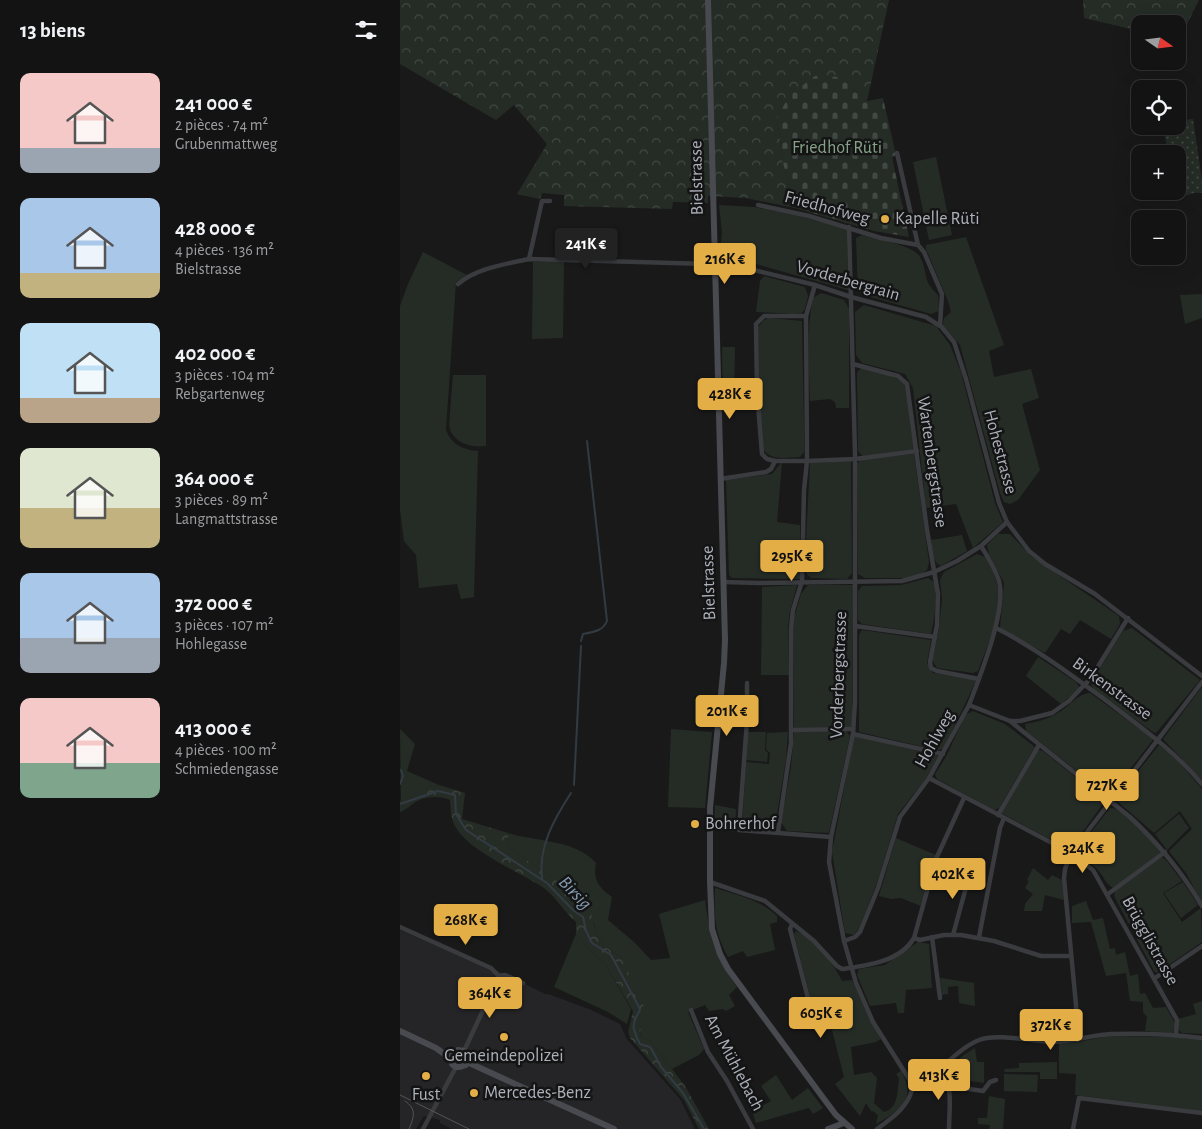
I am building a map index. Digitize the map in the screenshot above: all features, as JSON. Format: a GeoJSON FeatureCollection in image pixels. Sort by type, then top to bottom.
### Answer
{"type":"FeatureCollection","features":[{"type":"Feature","properties":{"kind":"main road","name":"Bielstrasse"},"geometry":{"type":"LineString","coordinates":[[708,0],[724,582],[724,663],[710,808],[712,929],[723,960],[802,1070],[844,1123],[852,1129]]}},
{"type":"Feature","properties":{"kind":"main road"},"geometry":{"type":"LineString","coordinates":[[400,1031],[436,1048],[451,1059]]}},
{"type":"Feature","properties":{"kind":"main road"},"geometry":{"type":"LineString","coordinates":[[436,1048],[453,1052],[458,1050],[464,1051],[467,1055],[467,1062],[463,1067],[456,1067],[452,1064],[453,1052]]}},
{"type":"Feature","properties":{"kind":"main road"},"geometry":{"type":"LineString","coordinates":[[467,1062],[614,1129]]}},
{"type":"Feature","properties":{"kind":"main road"},"geometry":{"type":"LineString","coordinates":[[828,1129],[844,1123]]}},
{"type":"Feature","properties":{"kind":"street"},"geometry":{"type":"LineString","coordinates":[[897,153],[918,245],[924,252],[942,294],[941,327]]}},
{"type":"Feature","properties":{"kind":"street"},"geometry":{"type":"LineString","coordinates":[[529,259],[542,201],[550,202]]}},
{"type":"Feature","properties":{"kind":"street","name":"Friedhofweg"},"geometry":{"type":"LineString","coordinates":[[758,205],[786,210],[849,227],[880,238],[918,245]]}},
{"type":"Feature","properties":{"kind":"street","name":"Vorderbergstrasse"},"geometry":{"type":"LineString","coordinates":[[849,227],[854,364],[856,582],[853,732],[831,837],[829,862],[844,941],[856,983],[873,1022],[909,1079],[912,1090]]}},
{"type":"Feature","properties":{"kind":"street","name":"Vorderbergrain"},"geometry":{"type":"LineString","coordinates":[[458,284],[466,276],[529,259],[714,264],[750,269],[815,285],[851,297],[926,317],[941,327]]}},
{"type":"Feature","properties":{"kind":"street"},"geometry":{"type":"LineString","coordinates":[[778,832],[787,777],[791,730],[790,628],[793,610],[802,581],[804,490],[807,461],[806,316],[815,285]]}},
{"type":"Feature","properties":{"kind":"street"},"geometry":{"type":"LineString","coordinates":[[806,316],[764,316],[756,324],[757,392],[762,454],[767,459],[775,461],[807,461],[855,459],[917,451]]}},
{"type":"Feature","properties":{"kind":"street","name":"Hohestrasse"},"geometry":{"type":"LineString","coordinates":[[941,327],[954,342],[966,379],[999,503],[1007,522],[1029,551],[1045,564],[1095,594],[1202,676]]}},
{"type":"Feature","properties":{"kind":"street","name":"Wartenbergstrasse"},"geometry":{"type":"LineString","coordinates":[[854,364],[898,376],[908,384],[927,530],[938,594],[937,625],[930,662],[931,668],[937,671],[979,679]]}},
{"type":"Feature","properties":{"kind":"street"},"geometry":{"type":"LineString","coordinates":[[720,479],[766,472],[771,469],[775,461]]}},
{"type":"Feature","properties":{"kind":"street"},"geometry":{"type":"LineString","coordinates":[[724,582],[902,581],[934,572],[957,561],[981,546],[1007,522]]}},
{"type":"Feature","properties":{"kind":"street"},"geometry":{"type":"LineString","coordinates":[[969,705],[996,628],[1001,597],[999,582],[981,546]]}},
{"type":"Feature","properties":{"kind":"street","name":"Hohlweg"},"geometry":{"type":"LineString","coordinates":[[844,941],[860,932],[878,888],[900,817],[929,778],[969,705],[1010,721],[1020,721],[1052,713],[1069,702],[1085,685],[1128,618]]}},
{"type":"Feature","properties":{"kind":"street"},"geometry":{"type":"LineString","coordinates":[[855,626],[935,637]]}},
{"type":"Feature","properties":{"kind":"street","name":"Birkenstrasse"},"geometry":{"type":"LineString","coordinates":[[996,628],[1018,640],[1085,685],[1158,739],[1176,755],[1202,784]]}},
{"type":"Feature","properties":{"kind":"street"},"geometry":{"type":"LineString","coordinates":[[1077,1040],[1076,1005],[1064,878],[1065,869],[1071,853],[1202,682]]}},
{"type":"Feature","properties":{"kind":"street"},"geometry":{"type":"LineString","coordinates":[[747,683],[746,731],[739,830],[831,837]]}},
{"type":"Feature","properties":{"kind":"street"},"geometry":{"type":"LineString","coordinates":[[1010,721],[1130,817],[1165,852],[1202,906]]}},
{"type":"Feature","properties":{"kind":"street"},"geometry":{"type":"LineString","coordinates":[[791,730],[853,732],[943,754]]}},
{"type":"Feature","properties":{"kind":"street"},"geometry":{"type":"LineString","coordinates":[[998,815],[1039,745]]}},
{"type":"Feature","properties":{"kind":"street","name":"Brügglistrasse"},"geometry":{"type":"LineString","coordinates":[[929,778],[1071,853],[1093,870],[1177,1020],[1176,1035]]}},
{"type":"Feature","properties":{"kind":"street"},"geometry":{"type":"LineString","coordinates":[[710,882],[765,901],[814,941],[842,969],[881,963],[910,945],[914,938],[936,859],[964,798]]}},
{"type":"Feature","properties":{"kind":"street"},"geometry":{"type":"LineString","coordinates":[[979,937],[1000,828],[1004,818]]}},
{"type":"Feature","properties":{"kind":"street"},"geometry":{"type":"LineString","coordinates":[[1108,894],[1165,852]]}},
{"type":"Feature","properties":{"kind":"street"},"geometry":{"type":"LineString","coordinates":[[953,935],[970,869]]}},
{"type":"Feature","properties":{"kind":"street"},"geometry":{"type":"LineString","coordinates":[[792,924],[790,929],[815,1025],[820,1029],[834,1026]]}},
{"type":"Feature","properties":{"kind":"street"},"geometry":{"type":"LineString","coordinates":[[400,927],[486,966],[500,976]]}},
{"type":"Feature","properties":{"kind":"street"},"geometry":{"type":"LineString","coordinates":[[914,938],[920,940],[953,935],[979,937],[1041,956],[1070,956]]}},
{"type":"Feature","properties":{"kind":"street"},"geometry":{"type":"LineString","coordinates":[[932,937],[940,998]]}},
{"type":"Feature","properties":{"kind":"street"},"geometry":{"type":"LineString","coordinates":[[1155,978],[1202,946]]}},
{"type":"Feature","properties":{"kind":"street"},"geometry":{"type":"LineString","coordinates":[[500,976],[505,975],[523,983]]}},
{"type":"Feature","properties":{"kind":"street"},"geometry":{"type":"LineString","coordinates":[[464,1051],[500,976]]}},
{"type":"Feature","properties":{"kind":"street","name":"Am Mühlebach"},"geometry":{"type":"LineString","coordinates":[[691,1010],[708,1052],[727,1081],[753,1129]]}},
{"type":"Feature","properties":{"kind":"street"},"geometry":{"type":"LineString","coordinates":[[877,1129],[902,1109],[909,1099],[912,1090],[921,1085],[955,1054],[981,1039],[996,1038],[1051,1042],[1077,1040],[1109,1034],[1176,1035],[1202,1038]]}},
{"type":"Feature","properties":{"kind":"street"},"geometry":{"type":"LineString","coordinates":[[423,1129],[456,1067]]}},
{"type":"Feature","properties":{"kind":"street"},"geometry":{"type":"LineString","coordinates":[[940,1069],[946,1076],[949,1086],[949,1129]]}},
{"type":"Feature","properties":{"kind":"street"},"geometry":{"type":"LineString","coordinates":[[949,1086],[983,1092],[990,1082],[996,1080]]}},
{"type":"Feature","properties":{"kind":"street"},"geometry":{"type":"LineString","coordinates":[[1073,1129],[1079,1098],[1202,1113]]}},
{"type":"Feature","properties":{"kind":"shaded area"},"geometry":{"type":"Polygon","coordinates":[[[400,930],[513,978],[545,994],[589,1009],[620,1024],[627,1039],[680,1099],[695,1129],[452,1129],[440,1123],[440,1120],[426,1116],[423,1117],[416,1129],[400,1129],[400,930]]]}},
{"type":"Feature","properties":{"kind":"green space"},"geometry":{"type":"Polygon","coordinates":[[[400,0],[889,0],[867,101],[841,77],[777,117],[783,163],[795,208],[746,198],[708,196],[708,203],[673,202],[672,209],[564,206],[564,195],[542,193],[540,199],[517,194],[547,144],[514,105],[496,120],[400,64],[400,0]]]}},
{"type":"Feature","properties":{"kind":"green space"},"geometry":{"type":"Polygon","coordinates":[[[1083,0],[1199,0],[1186,26],[1186,15],[1131,15],[1131,29],[1084,18],[1083,0]]]}},
{"type":"Feature","properties":{"kind":"green space","name":"Friedhof Rüti"},"geometry":{"type":"Polygon","coordinates":[[[815,76],[841,77],[867,101],[883,98],[896,155],[892,157],[909,237],[874,231],[795,208],[783,163],[777,117],[790,95],[815,76]]]}},
{"type":"Feature","properties":{"kind":"green space"},"geometry":{"type":"Polygon","coordinates":[[[1193,119],[1202,180],[1202,193],[1186,195],[1186,145],[1166,145],[1165,135],[1186,135],[1186,120],[1193,119]]]}},
{"type":"Feature","properties":{"kind":"green space"},"geometry":{"type":"Polygon","coordinates":[[[936,157],[952,235],[929,240],[913,162],[936,157]]]}},
{"type":"Feature","properties":{"kind":"green space"},"geometry":{"type":"Polygon","coordinates":[[[719,205],[754,207],[799,216],[847,229],[848,290],[756,264],[722,258],[720,254],[722,232],[719,205]]]}},
{"type":"Feature","properties":{"kind":"green space"},"geometry":{"type":"Polygon","coordinates":[[[862,235],[894,243],[916,253],[923,263],[929,285],[938,295],[939,311],[931,314],[864,295],[858,291],[856,238],[862,235]]]}},
{"type":"Feature","properties":{"kind":"green space"},"geometry":{"type":"Polygon","coordinates":[[[966,237],[1004,345],[989,351],[994,377],[1031,369],[1039,398],[1022,404],[1040,470],[1018,500],[1010,504],[1004,502],[1000,493],[960,345],[943,325],[944,318],[951,312],[926,249],[926,245],[966,237]]]}},
{"type":"Feature","properties":{"kind":"green space"},"geometry":{"type":"Polygon","coordinates":[[[423,252],[467,275],[456,282],[446,430],[454,443],[467,449],[478,451],[474,597],[461,599],[457,584],[419,588],[416,555],[404,541],[400,510],[400,306],[423,252]]]}},
{"type":"Feature","properties":{"kind":"green space"},"geometry":{"type":"Polygon","coordinates":[[[533,262],[564,262],[563,338],[532,339],[533,262]]]}},
{"type":"Feature","properties":{"kind":"green space"},"geometry":{"type":"Polygon","coordinates":[[[764,276],[805,287],[808,296],[802,313],[756,312],[760,281],[764,276]]]}},
{"type":"Feature","properties":{"kind":"green space"},"geometry":{"type":"Polygon","coordinates":[[[821,293],[844,300],[849,309],[849,408],[836,408],[835,402],[830,399],[810,401],[809,323],[813,298],[821,293]]]}},
{"type":"Feature","properties":{"kind":"green space"},"geometry":{"type":"Polygon","coordinates":[[[1202,294],[1202,318],[1185,324],[1180,295],[1202,294]]]}},
{"type":"Feature","properties":{"kind":"green space"},"geometry":{"type":"Polygon","coordinates":[[[864,305],[936,326],[950,345],[961,372],[995,503],[1003,522],[973,548],[956,504],[926,508],[913,388],[905,374],[862,363],[856,355],[855,312],[864,305]]]}},
{"type":"Feature","properties":{"kind":"green space"},"geometry":{"type":"Polygon","coordinates":[[[769,318],[802,321],[804,452],[800,457],[775,457],[763,449],[759,397],[758,327],[764,320],[769,318]]]}},
{"type":"Feature","properties":{"kind":"green space"},"geometry":{"type":"Polygon","coordinates":[[[722,347],[735,347],[734,396],[739,396],[739,403],[723,403],[722,347]]]}},
{"type":"Feature","properties":{"kind":"green space"},"geometry":{"type":"Polygon","coordinates":[[[861,368],[880,372],[904,384],[907,389],[915,449],[863,456],[858,451],[857,373],[861,368]]]}},
{"type":"Feature","properties":{"kind":"green space"},"geometry":{"type":"Polygon","coordinates":[[[453,375],[486,375],[486,446],[474,446],[463,443],[451,431],[449,425],[453,375]]]}},
{"type":"Feature","properties":{"kind":"green space"},"geometry":{"type":"Polygon","coordinates":[[[914,454],[929,562],[927,570],[914,578],[865,578],[858,574],[857,464],[861,459],[914,454]]]}},
{"type":"Feature","properties":{"kind":"green space"},"geometry":{"type":"Polygon","coordinates":[[[851,461],[852,573],[847,579],[811,578],[806,573],[805,559],[810,463],[851,461]]]}},
{"type":"Feature","properties":{"kind":"green space"},"geometry":{"type":"Polygon","coordinates":[[[782,462],[777,522],[800,525],[800,579],[732,578],[729,575],[726,480],[772,474],[782,462]]]}},
{"type":"Feature","properties":{"kind":"green space"},"geometry":{"type":"Polygon","coordinates":[[[998,534],[1010,534],[1032,557],[1119,616],[1120,624],[1111,639],[1080,620],[1070,634],[1061,629],[1045,653],[1000,628],[1004,583],[989,554],[987,545],[998,534]]]}},
{"type":"Feature","properties":{"kind":"green space"},"geometry":{"type":"Polygon","coordinates":[[[962,535],[967,551],[941,566],[938,564],[933,555],[931,540],[962,535]]]}},
{"type":"Feature","properties":{"kind":"green space"},"geometry":{"type":"Polygon","coordinates":[[[977,554],[985,557],[993,572],[998,589],[998,610],[989,641],[978,671],[973,673],[937,668],[932,660],[939,628],[942,599],[940,580],[944,572],[977,554]]]}},
{"type":"Feature","properties":{"kind":"green space"},"geometry":{"type":"Polygon","coordinates":[[[928,578],[935,583],[936,589],[934,621],[931,634],[862,624],[858,620],[858,591],[862,586],[901,585],[928,578]]]}},
{"type":"Feature","properties":{"kind":"green space"},"geometry":{"type":"Polygon","coordinates":[[[797,585],[788,627],[789,675],[761,675],[762,587],[797,585]]]}},
{"type":"Feature","properties":{"kind":"green space"},"geometry":{"type":"Polygon","coordinates":[[[808,585],[853,585],[852,727],[794,728],[793,621],[801,594],[808,585]]]}},
{"type":"Feature","properties":{"kind":"green space"},"geometry":{"type":"Polygon","coordinates":[[[1132,628],[1200,680],[1156,733],[1093,689],[1091,683],[1123,631],[1132,628]]]}},
{"type":"Feature","properties":{"kind":"green space"},"geometry":{"type":"Polygon","coordinates":[[[862,630],[931,640],[927,663],[933,673],[976,680],[944,749],[937,750],[859,732],[859,635],[862,630]]]}},
{"type":"Feature","properties":{"kind":"green space"},"geometry":{"type":"Polygon","coordinates":[[[1038,657],[1076,682],[1080,688],[1061,704],[1026,676],[1038,657]]]}},
{"type":"Feature","properties":{"kind":"green space"},"geometry":{"type":"Polygon","coordinates":[[[1202,688],[1202,780],[1163,739],[1202,688]]]}},
{"type":"Feature","properties":{"kind":"green space"},"geometry":{"type":"Polygon","coordinates":[[[1090,693],[1152,738],[1152,741],[1109,796],[1026,731],[1025,724],[1052,716],[1081,696],[1090,693]]]}},
{"type":"Feature","properties":{"kind":"green space"},"geometry":{"type":"Polygon","coordinates":[[[973,711],[1005,724],[1035,747],[999,808],[994,810],[937,779],[935,774],[946,757],[965,715],[973,711]]]}},
{"type":"Feature","properties":{"kind":"green space"},"geometry":{"type":"Polygon","coordinates":[[[400,729],[415,744],[407,771],[439,785],[428,787],[401,801],[400,729]]]}},
{"type":"Feature","properties":{"kind":"green space"},"geometry":{"type":"Polygon","coordinates":[[[671,729],[712,732],[705,808],[668,807],[671,729]]]}},
{"type":"Feature","properties":{"kind":"green space"},"geometry":{"type":"Polygon","coordinates":[[[846,731],[850,736],[829,833],[787,831],[781,822],[791,767],[794,732],[846,731]]]}},
{"type":"Feature","properties":{"kind":"green space"},"geometry":{"type":"Polygon","coordinates":[[[747,732],[766,732],[765,750],[768,753],[767,762],[746,760],[747,732]]]}},
{"type":"Feature","properties":{"kind":"green space"},"geometry":{"type":"Polygon","coordinates":[[[788,732],[786,759],[775,827],[769,830],[742,828],[746,762],[769,764],[770,753],[766,749],[767,733],[788,732]]]}},
{"type":"Feature","properties":{"kind":"green space"},"geometry":{"type":"Polygon","coordinates":[[[854,736],[940,756],[924,781],[898,814],[877,883],[859,929],[854,935],[845,933],[832,852],[854,736]]]}},
{"type":"Feature","properties":{"kind":"green space"},"geometry":{"type":"Polygon","coordinates":[[[1159,745],[1173,755],[1202,789],[1202,903],[1186,873],[1169,851],[1192,829],[1180,811],[1154,833],[1117,801],[1117,798],[1159,745]]]}},
{"type":"Feature","properties":{"kind":"green space"},"geometry":{"type":"Polygon","coordinates":[[[1038,750],[1043,751],[1105,801],[1074,844],[1065,847],[1001,813],[1038,750]]]}},
{"type":"Feature","properties":{"kind":"green space"},"geometry":{"type":"Polygon","coordinates":[[[439,785],[465,793],[462,819],[508,833],[509,848],[575,893],[582,906],[591,912],[596,934],[604,946],[622,958],[647,1013],[641,1024],[640,1037],[650,1041],[685,1086],[709,1129],[699,1129],[684,1100],[630,1038],[628,1032],[633,1011],[604,962],[576,934],[576,922],[552,896],[544,888],[482,852],[461,835],[452,820],[450,800],[429,797],[417,801],[400,812],[400,801],[428,787],[439,785]]]}},
{"type":"Feature","properties":{"kind":"green space"},"geometry":{"type":"Polygon","coordinates":[[[715,805],[736,809],[735,832],[714,830],[715,805]]]}},
{"type":"Feature","properties":{"kind":"green space"},"geometry":{"type":"Polygon","coordinates":[[[1110,808],[1123,813],[1163,851],[1113,888],[1077,850],[1110,808]]]}},
{"type":"Feature","properties":{"kind":"green space"},"geometry":{"type":"Polygon","coordinates":[[[1179,814],[1189,828],[1167,850],[1155,834],[1179,814]]]}},
{"type":"Feature","properties":{"kind":"green space"},"geometry":{"type":"Polygon","coordinates":[[[508,833],[566,845],[587,855],[596,863],[595,874],[598,883],[612,897],[608,920],[634,942],[651,960],[670,958],[659,914],[705,900],[715,946],[723,965],[737,987],[729,995],[735,1006],[726,1011],[723,1009],[709,1011],[705,1005],[688,1012],[704,1049],[699,1055],[672,1069],[650,1041],[640,1037],[641,1024],[622,958],[604,946],[596,934],[594,923],[575,893],[509,848],[508,833]]]}},
{"type":"Feature","properties":{"kind":"green space"},"geometry":{"type":"Polygon","coordinates":[[[896,838],[936,855],[921,906],[901,898],[891,899],[879,896],[896,838]]]}},
{"type":"Feature","properties":{"kind":"green space"},"geometry":{"type":"Polygon","coordinates":[[[1162,857],[1182,881],[1163,893],[1182,922],[1201,908],[1202,942],[1157,973],[1154,971],[1114,896],[1115,891],[1162,857]]]}},
{"type":"Feature","properties":{"kind":"green space"},"geometry":{"type":"Polygon","coordinates":[[[1033,868],[1048,880],[1052,875],[1062,880],[1064,900],[1045,895],[1042,911],[1024,911],[1025,904],[1033,894],[1025,888],[1033,868]]]}},
{"type":"Feature","properties":{"kind":"green space"},"geometry":{"type":"Polygon","coordinates":[[[1183,882],[1198,905],[1181,918],[1164,893],[1183,882]]]}},
{"type":"Feature","properties":{"kind":"green space"},"geometry":{"type":"Polygon","coordinates":[[[715,888],[756,902],[771,910],[777,916],[777,922],[770,924],[775,950],[747,957],[743,951],[728,957],[717,931],[715,888]]]}},
{"type":"Feature","properties":{"kind":"green space"},"geometry":{"type":"Polygon","coordinates":[[[1086,901],[1093,920],[1103,918],[1110,949],[1115,948],[1116,955],[1125,952],[1130,976],[1138,974],[1140,994],[1145,993],[1153,1008],[1166,1007],[1176,1025],[1173,1033],[1145,1031],[1147,1017],[1143,1012],[1143,1002],[1130,1001],[1126,973],[1106,976],[1091,922],[1072,923],[1072,906],[1086,901]]]}},
{"type":"Feature","properties":{"kind":"green space"},"geometry":{"type":"Polygon","coordinates":[[[796,931],[817,945],[829,959],[842,981],[852,980],[881,1039],[876,1042],[851,1047],[854,1075],[871,1072],[877,1078],[874,1103],[884,1112],[889,1110],[895,1103],[896,1098],[899,1078],[896,1074],[901,1071],[906,1081],[907,1097],[903,1103],[892,1114],[876,1124],[878,1115],[871,1111],[866,1103],[860,1116],[835,1084],[844,1077],[831,1026],[821,1027],[817,1024],[794,934],[796,931]]]}},
{"type":"Feature","properties":{"kind":"green space"},"geometry":{"type":"Polygon","coordinates":[[[576,934],[604,962],[631,1009],[627,1024],[608,1012],[554,987],[576,934]]]}},
{"type":"Feature","properties":{"kind":"green space"},"geometry":{"type":"Polygon","coordinates":[[[918,942],[929,944],[932,988],[906,990],[904,1013],[898,1013],[896,1003],[870,1006],[857,975],[859,969],[885,965],[918,942]]]}},
{"type":"Feature","properties":{"kind":"green space"},"geometry":{"type":"Polygon","coordinates":[[[940,978],[974,983],[975,1006],[959,1003],[958,986],[948,987],[948,994],[942,995],[940,978]]]}},
{"type":"Feature","properties":{"kind":"green space"},"geometry":{"type":"Polygon","coordinates":[[[1202,1001],[1202,1034],[1182,1033],[1179,1030],[1178,1019],[1196,1014],[1193,1004],[1202,1001]]]}},
{"type":"Feature","properties":{"kind":"green space"},"geometry":{"type":"Polygon","coordinates":[[[1109,1036],[1175,1037],[1202,1040],[1202,1111],[1075,1095],[1076,1074],[1059,1073],[1059,1043],[1078,1042],[1109,1036]]]}},
{"type":"Feature","properties":{"kind":"green space"},"geometry":{"type":"Polygon","coordinates":[[[975,1048],[977,1062],[984,1062],[984,1083],[950,1078],[947,1073],[952,1065],[975,1048]]]}},
{"type":"Feature","properties":{"kind":"green space"},"geometry":{"type":"Polygon","coordinates":[[[1057,1062],[1057,1079],[1040,1079],[1040,1072],[1004,1072],[1005,1069],[1019,1068],[1019,1063],[1057,1062]]]}},
{"type":"Feature","properties":{"kind":"green space"},"geometry":{"type":"Polygon","coordinates":[[[1004,1074],[1038,1075],[1037,1092],[1004,1091],[1004,1074]]]}},
{"type":"Feature","properties":{"kind":"green space"},"geometry":{"type":"Polygon","coordinates":[[[776,1075],[792,1100],[808,1088],[823,1108],[813,1114],[809,1108],[756,1123],[752,1111],[771,1101],[761,1086],[776,1075]]]}},
{"type":"Feature","properties":{"kind":"green space"},"geometry":{"type":"Polygon","coordinates":[[[989,1096],[1005,1099],[1003,1129],[989,1129],[990,1125],[978,1124],[978,1118],[987,1118],[989,1096]]]}},
{"type":"Feature","properties":{"kind":"waterway"},"geometry":{"type":"LineString","coordinates":[[581,641],[583,634],[600,629],[607,621],[587,441]]}},
{"type":"Feature","properties":{"kind":"waterway"},"geometry":{"type":"LineString","coordinates":[[574,785],[581,646]]}},
{"type":"Feature","properties":{"kind":"waterway"},"geometry":{"type":"LineString","coordinates":[[400,784],[403,776],[401,770]]}},
{"type":"Feature","properties":{"kind":"waterway","name":"Birsig"},"geometry":{"type":"LineString","coordinates":[[400,804],[438,791],[455,795],[456,814],[466,830],[547,883],[573,910],[583,917],[586,931],[592,943],[611,955],[639,1007],[640,1010],[635,1019],[634,1027],[640,1044],[650,1047],[661,1067],[683,1093],[704,1129]]}},
{"type":"Feature","properties":{"kind":"waterway"},"geometry":{"type":"LineString","coordinates":[[542,879],[541,867],[545,845],[553,823],[571,793]]}},
{"type":"Feature","properties":{"kind":"tram line"},"geometry":{"type":"LineString","coordinates":[[400,1095],[469,1129]]}},
{"type":"Feature","properties":{"kind":"tram line"},"geometry":{"type":"LineString","coordinates":[[405,1101],[413,1110],[409,1129]]}},
{"type":"Feature","properties":{"kind":"place","name":"Kapelle Rüti"},"geometry":{"type":"Point","coordinates":[885,219]}},
{"type":"Feature","properties":{"kind":"place","name":"Bohrerhof"},"geometry":{"type":"Point","coordinates":[695,824]}},
{"type":"Feature","properties":{"kind":"place","name":"Gemeindepolizei"},"geometry":{"type":"Point","coordinates":[504,1037]}},
{"type":"Feature","properties":{"kind":"place","name":"Fust"},"geometry":{"type":"Point","coordinates":[426,1076]}},
{"type":"Feature","properties":{"kind":"place","name":"Mercedes-Benz"},"geometry":{"type":"Point","coordinates":[474,1093]}}]}
